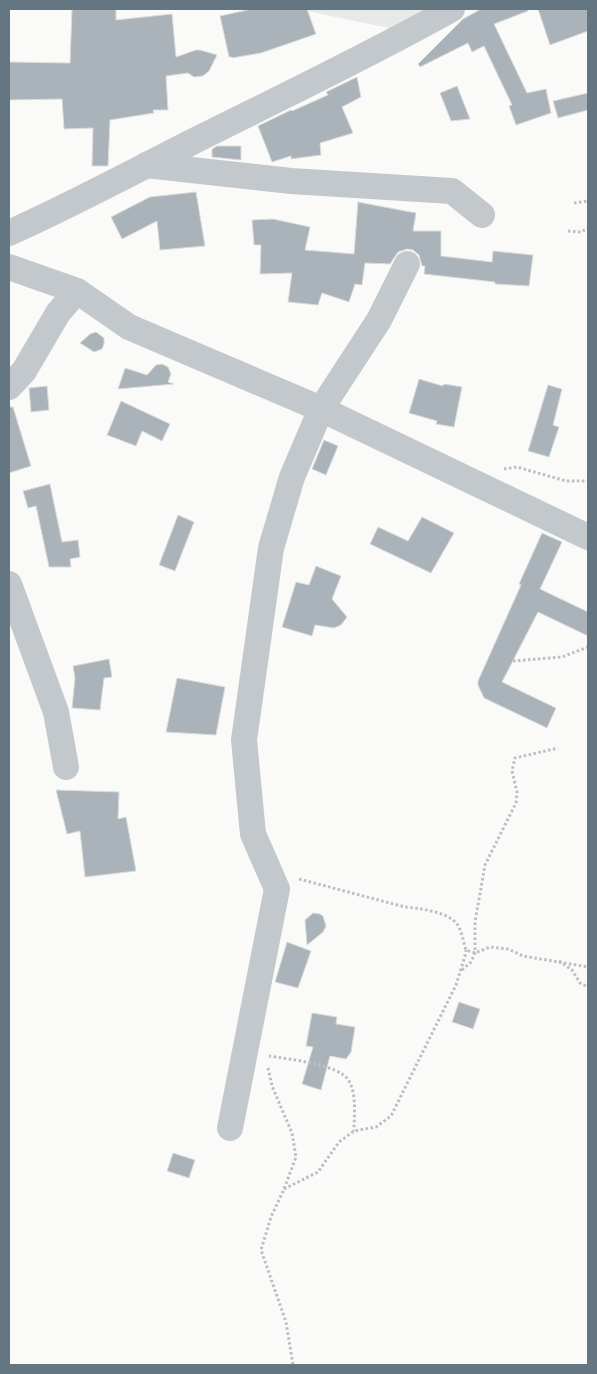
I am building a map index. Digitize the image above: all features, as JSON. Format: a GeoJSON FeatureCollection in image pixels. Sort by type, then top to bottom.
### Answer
{"type":"FeatureCollection","features":[{"type":"Feature","properties":{"kind":"street"},"geometry":{"type":"LineString","coordinates":[[9,233],[57,212],[452,9]]}},
{"type":"Feature","properties":{"kind":"street"},"geometry":{"type":"LineString","coordinates":[[146,165],[291,181],[452,191],[482,215]]}},
{"type":"Feature","properties":{"kind":"street"},"geometry":{"type":"LineString","coordinates":[[230,1128],[277,889],[253,834],[244,740],[272,548],[292,477],[322,408],[379,320],[408,264]]}},
{"type":"Feature","properties":{"kind":"street"},"geometry":{"type":"LineString","coordinates":[[9,267],[77,291],[129,327],[322,408],[588,537]]}},
{"type":"Feature","properties":{"kind":"street"},"geometry":{"type":"LineString","coordinates":[[9,387],[24,371],[58,313],[77,291]]}},
{"type":"Feature","properties":{"kind":"street"},"geometry":{"type":"LineString","coordinates":[[9,584],[56,712],[66,767]]}},
{"type":"Feature","properties":{"kind":"path"},"geometry":{"type":"LineString","coordinates":[[574,203],[588,201]]}},
{"type":"Feature","properties":{"kind":"path"},"geometry":{"type":"LineString","coordinates":[[568,231],[580,232],[588,228]]}},
{"type":"Feature","properties":{"kind":"path"},"geometry":{"type":"LineString","coordinates":[[502,469],[518,467],[566,481],[588,481]]}},
{"type":"Feature","properties":{"kind":"path"},"geometry":{"type":"LineString","coordinates":[[513,661],[562,658],[588,647]]}},
{"type":"Feature","properties":{"kind":"path"},"geometry":{"type":"LineString","coordinates":[[462,971],[471,962],[476,953],[475,922],[485,865],[516,803],[517,792],[512,771],[515,758],[558,748]]}},
{"type":"Feature","properties":{"kind":"path"},"geometry":{"type":"LineString","coordinates":[[269,872],[405,907],[421,908],[442,915],[456,922],[466,950],[462,971],[456,985],[391,1116],[376,1127],[354,1131],[339,1142],[318,1172],[284,1189]]}},
{"type":"Feature","properties":{"kind":"path"},"geometry":{"type":"LineString","coordinates":[[466,950],[476,953],[490,947],[508,949],[523,956],[588,966]]}},
{"type":"Feature","properties":{"kind":"path"},"geometry":{"type":"LineString","coordinates":[[559,961],[572,970],[580,983],[588,987]]}},
{"type":"Feature","properties":{"kind":"path"},"geometry":{"type":"LineString","coordinates":[[293,1365],[286,1322],[261,1250],[271,1217],[296,1157],[292,1133],[272,1086],[266,1055],[330,1067],[348,1080],[354,1097],[354,1131]]}},
{"type":"Feature","properties":{"kind":"shaded area"},"geometry":{"type":"Polygon","coordinates":[[[307,9],[440,9],[403,31],[307,11],[307,9]]]}},
{"type":"Feature","properties":{"kind":"building"},"geometry":{"type":"Polygon","coordinates":[[[72,9],[116,9],[116,20],[172,14],[176,57],[196,50],[217,55],[209,71],[203,76],[194,77],[188,73],[166,76],[168,110],[153,110],[154,113],[110,120],[108,166],[92,166],[93,128],[64,129],[62,99],[9,100],[9,62],[70,63],[72,9]]]}},
{"type":"Feature","properties":{"kind":"building"},"geometry":{"type":"Polygon","coordinates":[[[252,9],[307,9],[316,34],[261,53],[229,57],[220,16],[252,9]]]}},
{"type":"Feature","properties":{"kind":"building"},"geometry":{"type":"Polygon","coordinates":[[[481,9],[528,9],[528,11],[494,24],[527,93],[546,89],[551,113],[516,125],[509,106],[512,105],[484,46],[472,52],[468,43],[420,67],[418,64],[463,19],[481,9]]]}},
{"type":"Feature","properties":{"kind":"building"},"geometry":{"type":"Polygon","coordinates":[[[538,9],[588,9],[588,31],[550,45],[538,9]]]}},
{"type":"Feature","properties":{"kind":"building"},"geometry":{"type":"Polygon","coordinates":[[[357,77],[361,97],[342,107],[353,133],[320,143],[321,155],[291,159],[291,156],[272,162],[258,126],[328,95],[326,92],[357,77]]]}},
{"type":"Feature","properties":{"kind":"building"},"geometry":{"type":"Polygon","coordinates":[[[457,86],[470,119],[451,121],[440,93],[457,86]]]}},
{"type":"Feature","properties":{"kind":"building"},"geometry":{"type":"Polygon","coordinates":[[[588,93],[588,110],[558,118],[553,101],[588,93]]]}},
{"type":"Feature","properties":{"kind":"building"},"geometry":{"type":"Polygon","coordinates":[[[217,146],[241,146],[241,160],[212,157],[212,149],[217,146]]]}},
{"type":"Feature","properties":{"kind":"building"},"geometry":{"type":"Polygon","coordinates":[[[196,192],[205,246],[160,250],[157,221],[122,239],[111,217],[150,197],[196,192]]]}},
{"type":"Feature","properties":{"kind":"building"},"geometry":{"type":"Polygon","coordinates":[[[358,202],[416,213],[413,231],[441,231],[441,256],[492,262],[493,251],[533,255],[529,286],[495,284],[495,282],[424,274],[425,266],[422,266],[419,255],[413,250],[407,249],[398,252],[390,264],[365,263],[362,285],[355,284],[349,302],[322,293],[318,305],[288,302],[292,273],[260,274],[261,245],[254,245],[252,220],[273,219],[310,227],[305,250],[354,254],[358,202]]]}},
{"type":"Feature","properties":{"kind":"building"},"geometry":{"type":"Polygon","coordinates":[[[96,332],[104,338],[104,344],[102,349],[94,352],[80,343],[90,334],[96,332]]]}},
{"type":"Feature","properties":{"kind":"building"},"geometry":{"type":"Polygon","coordinates":[[[162,364],[168,367],[171,374],[168,382],[174,384],[118,389],[125,368],[147,375],[156,365],[162,364]]]}},
{"type":"Feature","properties":{"kind":"building"},"geometry":{"type":"Polygon","coordinates":[[[419,379],[443,386],[444,384],[462,387],[454,427],[436,424],[437,421],[409,413],[419,379]]]}},
{"type":"Feature","properties":{"kind":"building"},"geometry":{"type":"Polygon","coordinates":[[[548,385],[562,389],[553,425],[559,427],[549,457],[528,451],[548,385]]]}},
{"type":"Feature","properties":{"kind":"building"},"geometry":{"type":"Polygon","coordinates":[[[47,386],[49,410],[31,412],[29,388],[47,386]]]}},
{"type":"Feature","properties":{"kind":"building"},"geometry":{"type":"Polygon","coordinates":[[[121,401],[170,424],[162,441],[142,431],[136,446],[107,435],[121,401]]]}},
{"type":"Feature","properties":{"kind":"building"},"geometry":{"type":"Polygon","coordinates":[[[9,407],[13,407],[31,466],[9,473],[9,407]]]}},
{"type":"Feature","properties":{"kind":"building"},"geometry":{"type":"Polygon","coordinates":[[[324,440],[338,446],[326,475],[312,469],[324,440]]]}},
{"type":"Feature","properties":{"kind":"building"},"geometry":{"type":"Polygon","coordinates":[[[50,484],[62,542],[78,540],[80,557],[70,559],[71,567],[49,567],[36,506],[28,508],[23,491],[50,484]]]}},
{"type":"Feature","properties":{"kind":"building"},"geometry":{"type":"Polygon","coordinates":[[[178,515],[194,522],[175,571],[159,565],[178,515]]]}},
{"type":"Feature","properties":{"kind":"building"},"geometry":{"type":"Polygon","coordinates":[[[422,517],[454,533],[431,573],[370,544],[378,527],[408,541],[422,517]]]}},
{"type":"Feature","properties":{"kind":"building"},"geometry":{"type":"Polygon","coordinates":[[[542,533],[562,542],[540,589],[588,612],[588,636],[538,612],[502,682],[556,708],[547,728],[484,698],[478,685],[478,681],[542,533]]]}},
{"type":"Feature","properties":{"kind":"building"},"geometry":{"type":"Polygon","coordinates":[[[316,566],[341,576],[332,599],[347,617],[341,625],[334,628],[315,625],[312,636],[282,627],[296,582],[309,585],[316,566]]]}},
{"type":"Feature","properties":{"kind":"building"},"geometry":{"type":"Polygon","coordinates":[[[109,659],[112,677],[104,678],[100,710],[72,708],[75,678],[73,666],[109,659]]]}},
{"type":"Feature","properties":{"kind":"building"},"geometry":{"type":"Polygon","coordinates":[[[177,678],[225,687],[216,735],[166,732],[177,678]]]}},
{"type":"Feature","properties":{"kind":"building"},"geometry":{"type":"Polygon","coordinates":[[[56,790],[119,792],[118,819],[126,817],[136,871],[85,877],[80,831],[67,834],[56,790]]]}},
{"type":"Feature","properties":{"kind":"building"},"geometry":{"type":"Polygon","coordinates":[[[313,913],[323,916],[326,926],[323,932],[307,945],[305,920],[313,913]]]}},
{"type":"Feature","properties":{"kind":"building"},"geometry":{"type":"Polygon","coordinates":[[[287,942],[311,951],[298,988],[275,982],[287,942]]]}},
{"type":"Feature","properties":{"kind":"building"},"geometry":{"type":"Polygon","coordinates":[[[459,1002],[480,1009],[473,1029],[452,1022],[459,1002]]]}},
{"type":"Feature","properties":{"kind":"building"},"geometry":{"type":"Polygon","coordinates":[[[312,1013],[337,1017],[336,1024],[355,1027],[351,1052],[346,1059],[330,1056],[321,1090],[302,1084],[313,1047],[306,1046],[312,1013]]]}},
{"type":"Feature","properties":{"kind":"building"},"geometry":{"type":"Polygon","coordinates":[[[173,1153],[195,1160],[189,1178],[167,1171],[173,1153]]]}}]}
